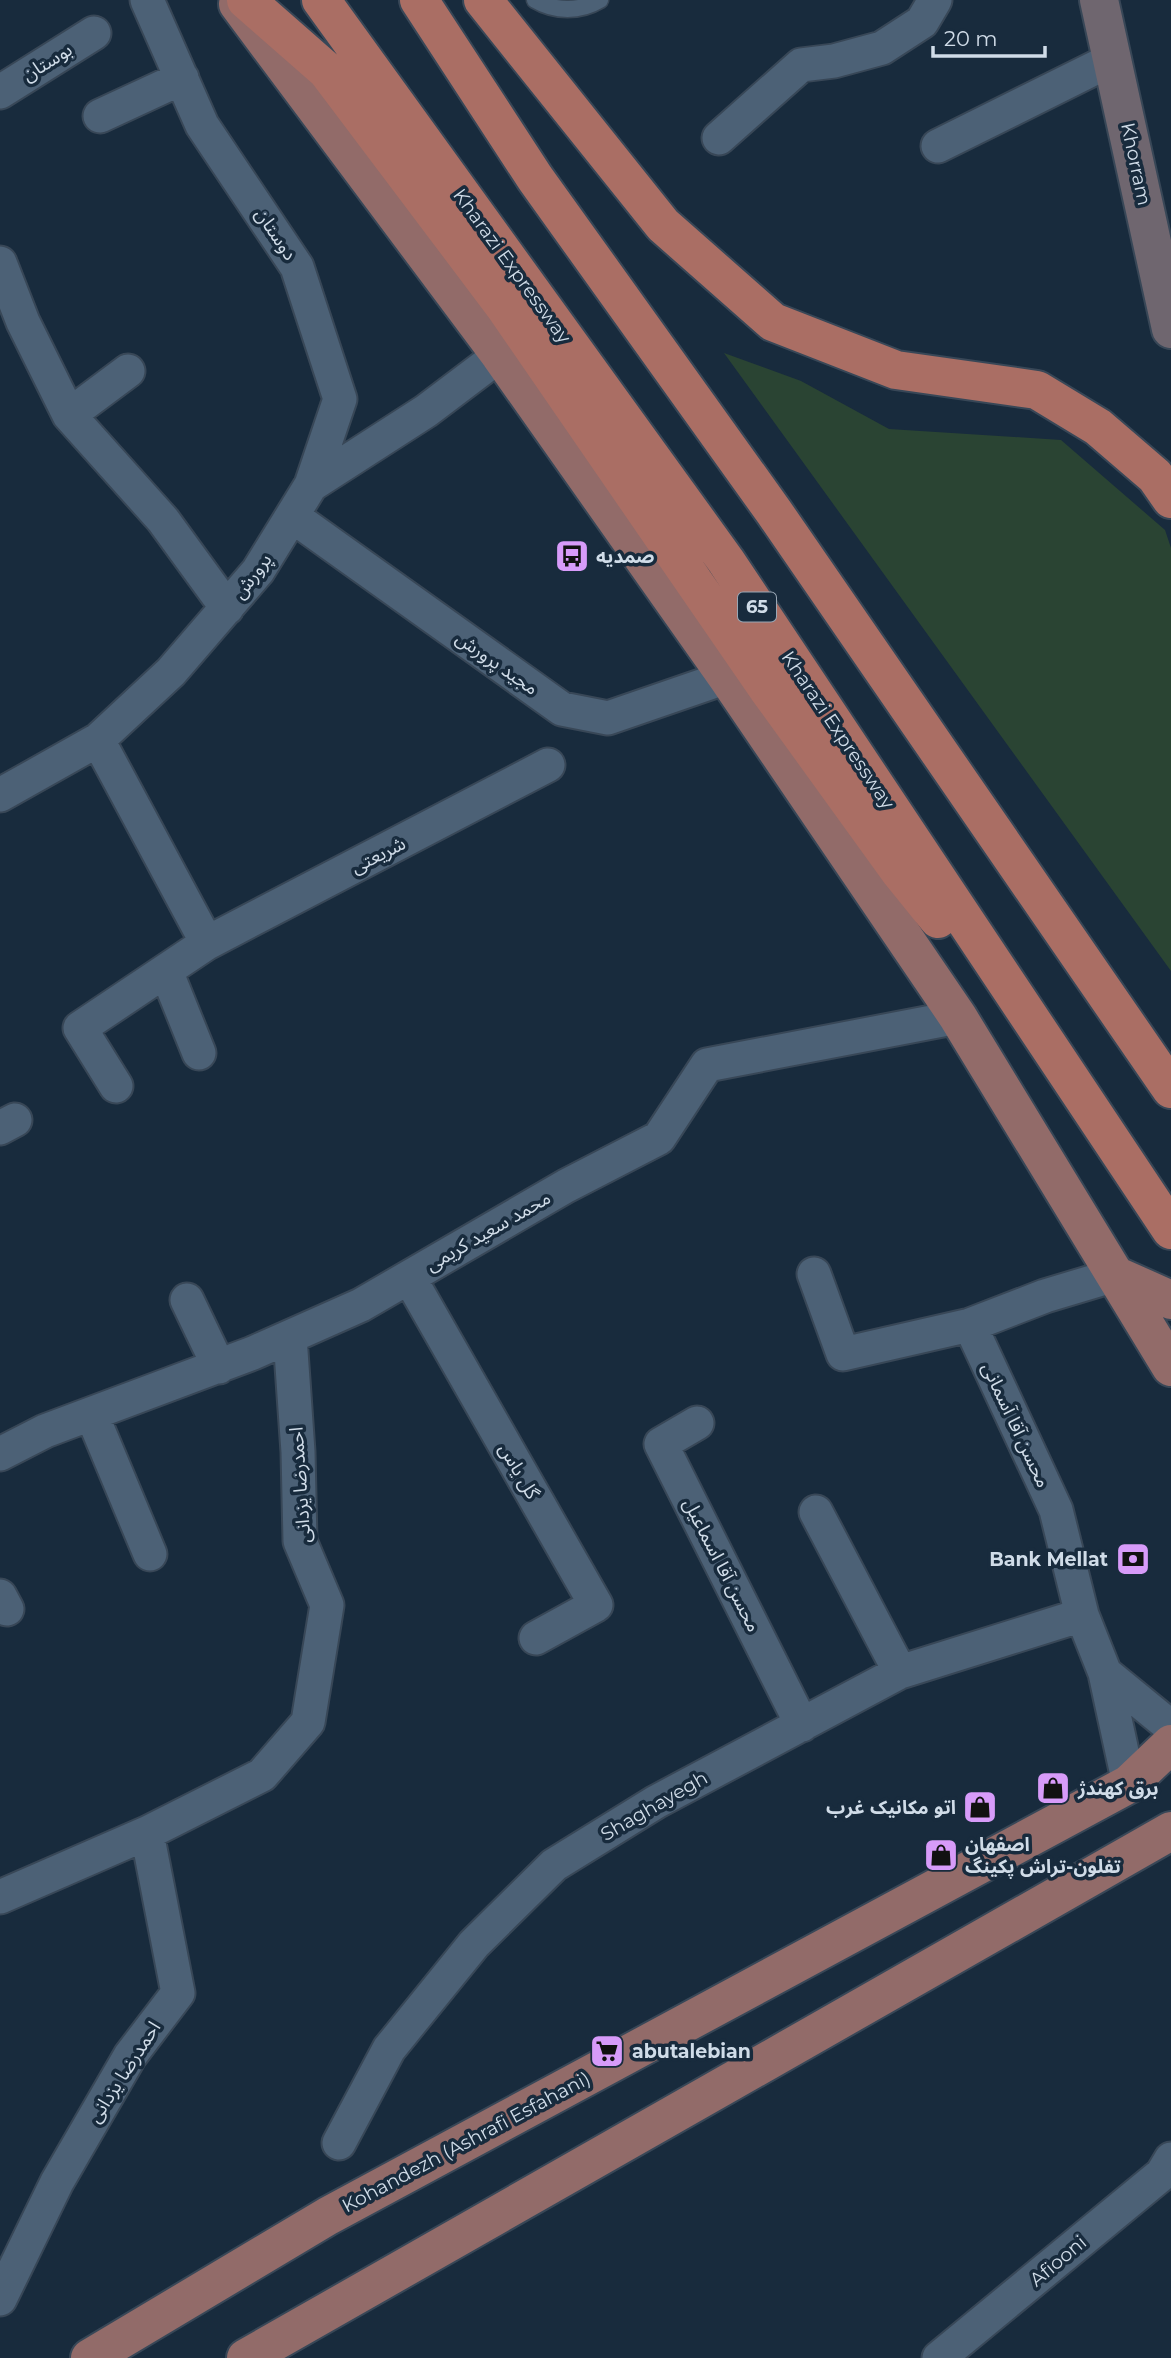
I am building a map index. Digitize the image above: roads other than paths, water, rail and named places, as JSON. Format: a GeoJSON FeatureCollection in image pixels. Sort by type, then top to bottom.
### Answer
{"type":"FeatureCollection","features":[{"type":"Feature","properties":{"kind":"highway"},"geometry":{"type":"LineString","coordinates":[[246,0],[327,71],[504,306],[759,677],[900,872],[1085,1100]]}},
{"type":"Feature","properties":{"kind":"highway","name":"Kharazi Expressway"},"geometry":{"type":"LineString","coordinates":[[321,0],[726,561],[1171,1230]]}},
{"type":"Feature","properties":{"kind":"highway"},"geometry":{"type":"LineString","coordinates":[[419,0],[535,178],[774,512],[1171,1089]]}},
{"type":"Feature","properties":{"kind":"highway"},"geometry":{"type":"LineString","coordinates":[[483,0],[663,225],[773,322],[896,370],[1037,390],[1097,427],[1154,475],[1171,499]]}},
{"type":"Feature","properties":{"kind":"main road"},"geometry":{"type":"LineString","coordinates":[[234,0],[500,355],[727,677],[958,1017],[1171,1367]]}},
{"type":"Feature","properties":{"kind":"main road","name":"Khorram"},"geometry":{"type":"LineString","coordinates":[[1099,0],[1171,329]]}},
{"type":"Feature","properties":{"kind":"main road"},"geometry":{"type":"LineString","coordinates":[[1115,1275],[1171,1300]]}},
{"type":"Feature","properties":{"kind":"main road","name":"Kohandezh (Ashrafi Esfahani)"},"geometry":{"type":"LineString","coordinates":[[90,2358],[328,2216],[1129,1784],[1171,1744]]}},
{"type":"Feature","properties":{"kind":"main road"},"geometry":{"type":"LineString","coordinates":[[246,2358],[1171,1831]]}},
{"type":"Feature","properties":{"kind":"street","name":"دوستان"},"geometry":{"type":"LineString","coordinates":[[147,0],[202,125],[298,267],[340,399],[311,485]]}},
{"type":"Feature","properties":{"kind":"street"},"geometry":{"type":"LineString","coordinates":[[719,138],[801,65],[834,61],[882,48],[922,22],[935,0]]}},
{"type":"Feature","properties":{"kind":"street","name":"بوستان"},"geometry":{"type":"LineString","coordinates":[[0,92],[94,33]]}},
{"type":"Feature","properties":{"kind":"street"},"geometry":{"type":"LineString","coordinates":[[938,146],[1113,59]]}},
{"type":"Feature","properties":{"kind":"street"},"geometry":{"type":"LineString","coordinates":[[100,116],[182,78]]}},
{"type":"Feature","properties":{"kind":"street"},"geometry":{"type":"LineString","coordinates":[[0,263],[6,298],[23,322],[69,415],[163,520],[227,608]]}},
{"type":"Feature","properties":{"kind":"street","name":"پرورش"},"geometry":{"type":"LineString","coordinates":[[0,795],[98,740],[171,672],[258,571],[311,485],[426,411],[500,355]]}},
{"type":"Feature","properties":{"kind":"street"},"geometry":{"type":"LineString","coordinates":[[69,415],[128,371]]}},
{"type":"Feature","properties":{"kind":"street","name":"مجید پرورش"},"geometry":{"type":"LineString","coordinates":[[292,516],[562,709],[608,718],[727,677]]}},
{"type":"Feature","properties":{"kind":"street"},"geometry":{"type":"LineString","coordinates":[[98,740],[207,943]]}},
{"type":"Feature","properties":{"kind":"street","name":"شریعتی"},"geometry":{"type":"LineString","coordinates":[[116,1086],[80,1028],[207,943],[548,765]]}},
{"type":"Feature","properties":{"kind":"street"},"geometry":{"type":"LineString","coordinates":[[166,971],[199,1053]]}},
{"type":"Feature","properties":{"kind":"street","name":"محمد سعید کریمی"},"geometry":{"type":"LineString","coordinates":[[0,1454],[45,1432],[219,1367],[361,1305],[566,1186],[659,1138],[707,1065],[958,1017]]}},
{"type":"Feature","properties":{"kind":"street"},"geometry":{"type":"LineString","coordinates":[[814,1274],[843,1354],[970,1325],[1045,1296],[1115,1275]]}},
{"type":"Feature","properties":{"kind":"street","name":"گل یاس"},"geometry":{"type":"LineString","coordinates":[[409,1277],[596,1605],[536,1638]]}},
{"type":"Feature","properties":{"kind":"street"},"geometry":{"type":"LineString","coordinates":[[187,1300],[219,1367]]}},
{"type":"Feature","properties":{"kind":"street","name":"محسن آقا آسمانی"},"geometry":{"type":"LineString","coordinates":[[970,1325],[1056,1510],[1082,1615],[1105,1673],[1129,1784]]}},
{"type":"Feature","properties":{"kind":"street","name":"احمدرضا یزدانی"},"geometry":{"type":"LineString","coordinates":[[0,1896],[147,1833],[262,1776],[308,1722],[327,1605],[300,1541],[298,1452],[290,1337]]}},
{"type":"Feature","properties":{"kind":"street"},"geometry":{"type":"LineString","coordinates":[[92,1415],[150,1554]]}},
{"type":"Feature","properties":{"kind":"street","name":"محسن آقا اسماعیل"},"geometry":{"type":"LineString","coordinates":[[697,1423],[661,1444],[802,1725]]}},
{"type":"Feature","properties":{"kind":"street"},"geometry":{"type":"LineString","coordinates":[[816,1512],[900,1672]]}},
{"type":"Feature","properties":{"kind":"street","name":"Shaghayegh"},"geometry":{"type":"LineString","coordinates":[[340,2143],[389,2049],[474,1944],[554,1865],[656,1802],[900,1672],[1082,1615]]}},
{"type":"Feature","properties":{"kind":"street"},"geometry":{"type":"LineString","coordinates":[[1105,1673],[1171,1727]]}},
{"type":"Feature","properties":{"kind":"street","name":"احمدرضا یزدانی"},"geometry":{"type":"LineString","coordinates":[[0,2299],[57,2182],[124,2067],[178,1993],[147,1833]]}},
{"type":"Feature","properties":{"kind":"street","name":"Afiooni"},"geometry":{"type":"LineString","coordinates":[[939,2358],[1162,2174],[1171,2159]]}},
{"type":"Feature","properties":{"kind":"lane"},"geometry":{"type":"LineString","coordinates":[[535,0],[544,6],[568,10],[591,6],[600,0]]}},
{"type":"Feature","properties":{"kind":"place","name":"صمدیه"},"geometry":{"type":"Point","coordinates":[572,556]}},
{"type":"Feature","properties":{"kind":"place","name":"Bank Mellat"},"geometry":{"type":"Point","coordinates":[1133,1559]}},
{"type":"Feature","properties":{"kind":"place","name":"برق کهندژ"},"geometry":{"type":"Point","coordinates":[1053,1788]}},
{"type":"Feature","properties":{"kind":"place","name":"اتو مکانیک غرب"},"geometry":{"type":"Point","coordinates":[980,1807]}},
{"type":"Feature","properties":{"kind":"place","name":"اصفهان تفلون-تراش پکینگ"},"geometry":{"type":"Point","coordinates":[941,1855]}},
{"type":"Feature","properties":{"kind":"place","name":"abutalebian"},"geometry":{"type":"Point","coordinates":[607,2051]}}]}
